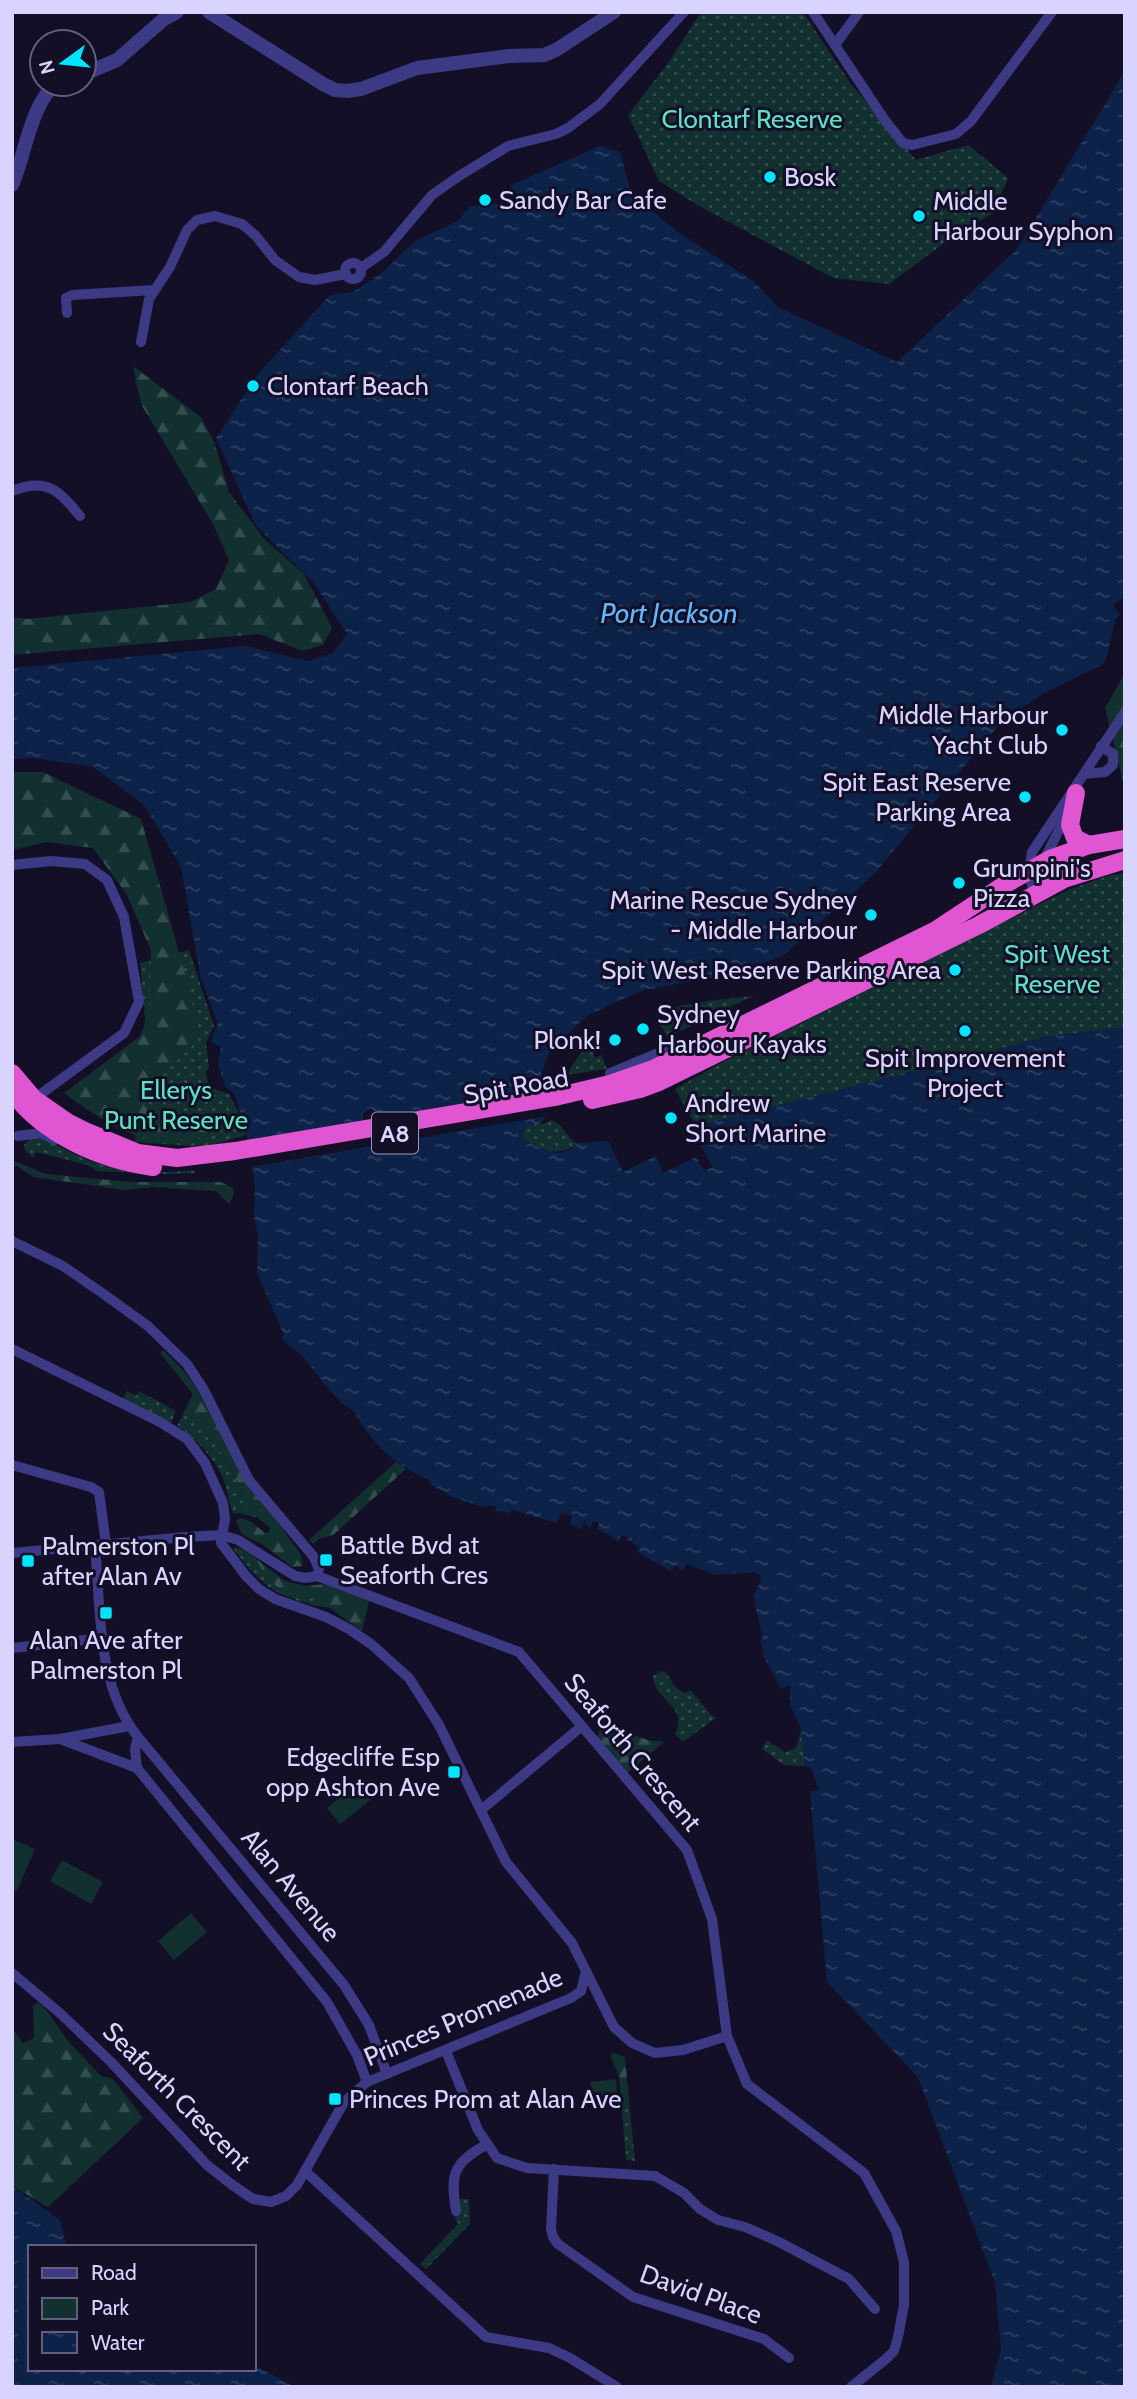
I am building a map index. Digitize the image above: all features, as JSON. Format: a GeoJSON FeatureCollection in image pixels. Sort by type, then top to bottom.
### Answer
{"type":"FeatureCollection","features":[{"type":"Feature","properties":{"kind":"highway"},"geometry":{"type":"LineString","coordinates":[[1080,782],[1070,825],[1075,838],[1089,845]]}},
{"type":"Feature","properties":{"kind":"highway","name":"Spit Road"},"geometry":{"type":"LineString","coordinates":[[556,1102],[634,1076],[699,1047],[936,930],[1036,866],[1089,845],[1125,839]]}},
{"type":"Feature","properties":{"kind":"highway","name":"Spit Road"},"geometry":{"type":"LineString","coordinates":[[110,1158],[169,1168],[556,1102],[610,1097],[659,1082],[896,967],[1075,874],[1125,860]]}},
{"type":"Feature","properties":{"kind":"highway","name":"A8"},"geometry":{"type":"LineString","coordinates":[[12,1073],[29,1103],[60,1134],[110,1158]]}},
{"type":"Feature","properties":{"kind":"highway","name":"A8"},"geometry":{"type":"LineString","coordinates":[[12,1092],[67,1122],[138,1153],[177,1158],[235,1156]]}},
{"type":"Feature","properties":{"kind":"street"},"geometry":{"type":"LineString","coordinates":[[98,68],[117,60],[164,19],[177,12]]}},
{"type":"Feature","properties":{"kind":"street"},"geometry":{"type":"LineString","coordinates":[[209,12],[323,84],[335,90],[347,91],[361,89],[417,68],[510,56],[544,55],[614,12]]}},
{"type":"Feature","properties":{"kind":"street"},"geometry":{"type":"LineString","coordinates":[[141,342],[149,299],[170,267],[187,230],[197,220],[208,217],[233,220],[249,229],[275,260],[299,277],[315,280],[346,274],[346,268],[351,263],[356,263],[361,268],[384,252],[432,195],[459,176],[508,146],[556,134],[568,128],[600,104],[684,12]]}},
{"type":"Feature","properties":{"kind":"street"},"geometry":{"type":"LineString","coordinates":[[813,12],[884,119],[904,143],[912,145],[957,134],[971,121],[1052,12]]}},
{"type":"Feature","properties":{"kind":"street"},"geometry":{"type":"LineString","coordinates":[[835,45],[859,12]]}},
{"type":"Feature","properties":{"kind":"street"},"geometry":{"type":"LineString","coordinates":[[12,185],[44,98]]}},
{"type":"Feature","properties":{"kind":"street"},"geometry":{"type":"LineString","coordinates":[[67,313],[66,299],[72,295],[154,290]]}},
{"type":"Feature","properties":{"kind":"street"},"geometry":{"type":"LineString","coordinates":[[12,491],[26,485],[44,485],[58,492],[80,516]]}},
{"type":"Feature","properties":{"kind":"street"},"geometry":{"type":"LineString","coordinates":[[1038,893],[1036,866],[1080,782],[1125,712]]}},
{"type":"Feature","properties":{"kind":"street"},"geometry":{"type":"LineString","coordinates":[[1080,782],[1105,772],[1112,765],[1113,754],[1101,746]]}},
{"type":"Feature","properties":{"kind":"street"},"geometry":{"type":"LineString","coordinates":[[12,865],[51,861],[85,864],[107,880],[124,918],[139,1002],[124,1033],[29,1103],[26,1123],[15,1138]]}},
{"type":"Feature","properties":{"kind":"street"},"geometry":{"type":"LineString","coordinates":[[610,1073],[670,1048]]}},
{"type":"Feature","properties":{"kind":"street"},"geometry":{"type":"LineString","coordinates":[[15,1138],[43,1133],[88,1157],[110,1158]]}},
{"type":"Feature","properties":{"kind":"street"},"geometry":{"type":"LineString","coordinates":[[12,1241],[63,1266],[105,1295],[148,1326],[187,1364],[204,1390],[249,1480],[313,1556],[318,1573]]}},
{"type":"Feature","properties":{"kind":"street"},"geometry":{"type":"LineString","coordinates":[[12,1349],[187,1439],[205,1463],[223,1503],[226,1519],[221,1542],[259,1589],[275,1599],[326,1617],[349,1629],[399,1667],[430,1709],[506,1862],[572,1943],[614,2027],[632,2043],[655,2053],[683,2050],[727,2036]]}},
{"type":"Feature","properties":{"kind":"street","name":"Alan Avenue"},"geometry":{"type":"LineString","coordinates":[[12,1465],[91,1487],[99,1492],[103,1638],[116,1703],[129,1726],[344,1985],[369,2025],[387,2074]]}},
{"type":"Feature","properties":{"kind":"street"},"geometry":{"type":"LineString","coordinates":[[12,1553],[222,1535]]}},
{"type":"Feature","properties":{"kind":"street","name":"Seaforth Crescent"},"geometry":{"type":"LineString","coordinates":[[222,1535],[238,1540],[295,1576],[306,1578],[318,1573],[519,1652],[687,1850],[712,1919],[727,2036],[747,2084],[864,2173],[896,2231],[904,2262],[904,2305],[894,2351],[851,2387]]}},
{"type":"Feature","properties":{"kind":"street"},"geometry":{"type":"LineString","coordinates":[[12,1647],[103,1638]]}},
{"type":"Feature","properties":{"kind":"street"},"geometry":{"type":"LineString","coordinates":[[12,1742],[60,1739],[129,1726]]}},
{"type":"Feature","properties":{"kind":"street"},"geometry":{"type":"LineString","coordinates":[[481,1810],[582,1726]]}},
{"type":"Feature","properties":{"kind":"street"},"geometry":{"type":"LineString","coordinates":[[60,1739],[137,1768],[135,1749],[138,1737]]}},
{"type":"Feature","properties":{"kind":"street","name":"Alan Avenue"},"geometry":{"type":"LineString","coordinates":[[137,1768],[327,2002],[357,2055],[367,2082]]}},
{"type":"Feature","properties":{"kind":"street","name":"Princes Promenade"},"geometry":{"type":"LineString","coordinates":[[305,2171],[344,2102],[367,2082],[571,1998],[581,1991],[586,1971]]}},
{"type":"Feature","properties":{"kind":"street","name":"Seaforth Crescent"},"geometry":{"type":"LineString","coordinates":[[12,1973],[61,2014],[111,2062],[207,2165],[253,2199],[271,2202],[286,2196],[297,2185],[305,2171]]}},
{"type":"Feature","properties":{"kind":"street"},"geometry":{"type":"LineString","coordinates":[[446,2051],[486,2145],[497,2158],[527,2168],[644,2175],[667,2181],[700,2209],[718,2220],[745,2227],[778,2241],[849,2278],[875,2309]]}},
{"type":"Feature","properties":{"kind":"street"},"geometry":{"type":"LineString","coordinates":[[456,2211],[454,2174],[459,2162],[486,2145]]}},
{"type":"Feature","properties":{"kind":"street","name":"David Place"},"geometry":{"type":"LineString","coordinates":[[554,2169],[551,2229],[558,2244],[633,2297],[764,2339],[789,2358]]}},
{"type":"Feature","properties":{"kind":"street"},"geometry":{"type":"LineString","coordinates":[[305,2171],[486,2337],[549,2348],[617,2387]]}},
{"type":"Feature","properties":{"kind":"green space","name":"Clontarf Reserve"},"geometry":{"type":"Polygon","coordinates":[[[701,12],[803,12],[850,83],[916,160],[968,145],[1008,178],[993,213],[947,241],[889,284],[833,278],[699,206],[659,181],[628,115],[669,62],[701,12]]]}},
{"type":"Feature","properties":{"kind":"green space"},"geometry":{"type":"Polygon","coordinates":[[[133,366],[201,417],[215,444],[229,492],[265,540],[304,574],[332,628],[323,645],[303,651],[259,634],[12,655],[12,617],[27,619],[191,602],[216,589],[229,560],[213,524],[141,404],[133,366]]]}},
{"type":"Feature","properties":{"kind":"green space"},"geometry":{"type":"Polygon","coordinates":[[[1125,673],[1125,790],[1105,708],[1125,673]]]}},
{"type":"Feature","properties":{"kind":"green space"},"geometry":{"type":"Polygon","coordinates":[[[12,772],[43,772],[141,819],[192,998],[196,1042],[163,1075],[147,1104],[197,1119],[213,1136],[175,1142],[150,1140],[111,1124],[64,1093],[139,1037],[149,1016],[151,950],[127,895],[93,848],[47,842],[12,850],[12,772]]]}},
{"type":"Feature","properties":{"kind":"green space","name":"Spit West Reserve"},"geometry":{"type":"Polygon","coordinates":[[[1125,873],[1125,1027],[1045,1037],[702,1126],[696,1126],[675,1089],[717,1065],[1068,890],[1110,875],[1125,873]]]}},
{"type":"Feature","properties":{"kind":"green space","name":"Ellerys Punt Reserve"},"geometry":{"type":"Polygon","coordinates":[[[189,950],[214,1026],[206,1043],[209,1068],[205,1073],[210,1087],[229,1094],[246,1135],[205,1147],[135,1142],[145,1017],[140,963],[189,950]]]}},
{"type":"Feature","properties":{"kind":"green space"},"geometry":{"type":"Polygon","coordinates":[[[753,996],[667,1037],[656,1016],[689,1004],[753,996]]]}},
{"type":"Feature","properties":{"kind":"green space"},"geometry":{"type":"Polygon","coordinates":[[[591,1049],[595,1058],[601,1055],[607,1069],[566,1075],[582,1051],[591,1049]]]}},
{"type":"Feature","properties":{"kind":"green space"},"geometry":{"type":"Polygon","coordinates":[[[551,1120],[579,1144],[564,1150],[549,1151],[535,1147],[522,1136],[526,1127],[533,1123],[544,1124],[551,1120]]]}},
{"type":"Feature","properties":{"kind":"green space"},"geometry":{"type":"Polygon","coordinates":[[[44,1137],[98,1164],[133,1171],[194,1170],[195,1173],[97,1171],[88,1165],[36,1152],[33,1158],[24,1145],[30,1139],[44,1137]]]}},
{"type":"Feature","properties":{"kind":"green space"},"geometry":{"type":"Polygon","coordinates":[[[12,1160],[46,1174],[130,1182],[221,1182],[233,1188],[234,1194],[229,1204],[216,1191],[153,1187],[125,1190],[33,1177],[17,1166],[12,1166],[12,1160]]]}},
{"type":"Feature","properties":{"kind":"green space"},"geometry":{"type":"Polygon","coordinates":[[[163,1350],[182,1369],[209,1405],[276,1519],[301,1555],[303,1566],[292,1567],[263,1545],[241,1533],[236,1520],[241,1518],[252,1522],[265,1533],[268,1533],[270,1528],[249,1511],[238,1495],[242,1492],[229,1464],[187,1406],[193,1394],[160,1353],[163,1350]]]}},
{"type":"Feature","properties":{"kind":"green space"},"geometry":{"type":"Polygon","coordinates":[[[127,1391],[136,1396],[139,1391],[176,1411],[171,1423],[123,1399],[127,1391]]]}},
{"type":"Feature","properties":{"kind":"green space"},"geometry":{"type":"Polygon","coordinates":[[[187,1406],[229,1464],[242,1492],[238,1495],[257,1518],[234,1514],[223,1478],[213,1461],[193,1438],[177,1426],[187,1406]]]}},
{"type":"Feature","properties":{"kind":"green space"},"geometry":{"type":"Polygon","coordinates":[[[396,1462],[406,1469],[332,1536],[321,1538],[313,1544],[309,1540],[396,1462]]]}},
{"type":"Feature","properties":{"kind":"green space"},"geometry":{"type":"Polygon","coordinates":[[[233,1548],[256,1558],[289,1591],[315,1598],[318,1602],[301,1602],[273,1590],[252,1572],[233,1548]]]}},
{"type":"Feature","properties":{"kind":"green space"},"geometry":{"type":"Polygon","coordinates":[[[254,1557],[285,1581],[306,1586],[324,1584],[369,1601],[362,1631],[330,1608],[307,1604],[317,1602],[315,1598],[295,1595],[277,1586],[267,1577],[254,1557]]]}},
{"type":"Feature","properties":{"kind":"green space"},"geometry":{"type":"Polygon","coordinates":[[[660,1671],[666,1672],[675,1687],[684,1693],[691,1690],[716,1718],[683,1742],[675,1734],[678,1716],[655,1684],[653,1676],[660,1671]]]}},
{"type":"Feature","properties":{"kind":"green space"},"geometry":{"type":"Polygon","coordinates":[[[610,1726],[648,1740],[664,1742],[627,1773],[597,1738],[600,1729],[610,1726]]]}},
{"type":"Feature","properties":{"kind":"green space"},"geometry":{"type":"Polygon","coordinates":[[[800,1734],[805,1766],[784,1765],[762,1749],[767,1740],[785,1752],[796,1748],[800,1734]]]}},
{"type":"Feature","properties":{"kind":"green space"},"geometry":{"type":"Polygon","coordinates":[[[360,1781],[373,1798],[340,1824],[327,1808],[360,1781]]]}},
{"type":"Feature","properties":{"kind":"green space"},"geometry":{"type":"Polygon","coordinates":[[[14,1840],[35,1849],[17,1891],[12,1889],[14,1840]]]}},
{"type":"Feature","properties":{"kind":"green space"},"geometry":{"type":"Polygon","coordinates":[[[62,1860],[103,1882],[91,1904],[50,1881],[62,1860]]]}},
{"type":"Feature","properties":{"kind":"green space"},"geometry":{"type":"Polygon","coordinates":[[[191,1913],[207,1932],[174,1960],[158,1941],[191,1913]]]}},
{"type":"Feature","properties":{"kind":"green space"},"geometry":{"type":"Polygon","coordinates":[[[38,2002],[67,2040],[101,2076],[113,2079],[143,2118],[48,2207],[12,2186],[12,2028],[23,2043],[34,2038],[33,2006],[38,2002]]]}},
{"type":"Feature","properties":{"kind":"green space"},"geometry":{"type":"Polygon","coordinates":[[[614,2053],[625,2057],[629,2100],[621,2100],[619,2076],[610,2055],[614,2053]]]}},
{"type":"Feature","properties":{"kind":"green space"},"geometry":{"type":"Polygon","coordinates":[[[616,2079],[617,2094],[592,2097],[590,2082],[616,2079]]]}},
{"type":"Feature","properties":{"kind":"green space"},"geometry":{"type":"Polygon","coordinates":[[[621,2100],[629,2100],[635,2161],[626,2160],[621,2100]]]}},
{"type":"Feature","properties":{"kind":"green space"},"geometry":{"type":"Polygon","coordinates":[[[457,2199],[469,2199],[470,2224],[426,2269],[420,2264],[458,2224],[454,2215],[457,2199]]]}},
{"type":"Feature","properties":{"kind":"water","name":"Port Jackson"},"geometry":{"type":"Polygon","coordinates":[[[1125,71],[1125,596],[1113,605],[1120,615],[1116,618],[1105,663],[1043,694],[1003,720],[874,874],[783,956],[733,974],[644,990],[588,1015],[550,1050],[536,1092],[545,1119],[526,1127],[522,1136],[534,1146],[556,1153],[568,1151],[579,1143],[608,1141],[623,1172],[656,1156],[663,1173],[696,1157],[704,1171],[712,1167],[700,1143],[702,1139],[696,1126],[1045,1037],[1125,1027],[1125,2387],[991,2387],[1001,2350],[995,2283],[918,2077],[827,1982],[810,1792],[819,1790],[811,1768],[805,1766],[800,1726],[790,1705],[790,1685],[781,1689],[764,1657],[760,1639],[763,1638],[753,1596],[761,1581],[760,1575],[754,1572],[715,1575],[687,1564],[682,1571],[675,1565],[670,1571],[637,1551],[639,1547],[627,1539],[628,1537],[621,1535],[618,1542],[597,1529],[599,1523],[593,1521],[589,1531],[589,1526],[585,1525],[586,1520],[582,1529],[570,1525],[572,1516],[561,1513],[557,1523],[512,1510],[509,1513],[495,1511],[497,1507],[483,1507],[447,1495],[448,1493],[431,1485],[427,1477],[414,1473],[393,1459],[367,1432],[354,1411],[331,1392],[306,1360],[282,1338],[284,1335],[257,1273],[255,1184],[246,1131],[234,1093],[225,1087],[218,1064],[221,1047],[210,1042],[218,1024],[201,979],[181,867],[144,805],[93,767],[33,758],[12,759],[12,668],[245,646],[308,661],[333,653],[347,634],[314,583],[256,526],[216,438],[258,374],[329,296],[355,291],[384,271],[415,241],[457,221],[471,206],[515,203],[511,185],[600,146],[620,152],[631,193],[678,232],[753,281],[778,307],[897,362],[1017,249],[1125,71]]]}},
{"type":"Feature","properties":{"kind":"water"},"geometry":{"type":"Polygon","coordinates":[[[12,2186],[60,2220],[66,2245],[28,2245],[28,2371],[256,2371],[256,2366],[295,2387],[12,2387],[12,2186]]]}},
{"type":"Feature","properties":{"kind":"pier"},"geometry":{"type":"Polygon","coordinates":[[[540,1093],[547,1116],[249,1167],[244,1140],[364,1121],[363,1114],[370,1108],[375,1112],[380,1111],[381,1118],[540,1093]]]}},
{"type":"Feature","properties":{"kind":"place","name":"Bosk"},"geometry":{"type":"Point","coordinates":[770,177]}},
{"type":"Feature","properties":{"kind":"place","name":"Sandy Bar Cafe"},"geometry":{"type":"Point","coordinates":[485,200]}},
{"type":"Feature","properties":{"kind":"place","name":"Middle Harbour Syphon"},"geometry":{"type":"Point","coordinates":[919,216]}},
{"type":"Feature","properties":{"kind":"place","name":"Clontarf Beach"},"geometry":{"type":"Point","coordinates":[253,386]}},
{"type":"Feature","properties":{"kind":"place","name":"Middle Harbour Yacht Club"},"geometry":{"type":"Point","coordinates":[1062,730]}},
{"type":"Feature","properties":{"kind":"place","name":"Spit East Reserve Parking Area"},"geometry":{"type":"Point","coordinates":[1025,797]}},
{"type":"Feature","properties":{"kind":"place","name":"Grumpini's Pizza"},"geometry":{"type":"Point","coordinates":[959,883]}},
{"type":"Feature","properties":{"kind":"place","name":"Marine Rescue Sydney - Middle Harbour"},"geometry":{"type":"Point","coordinates":[871,915]}},
{"type":"Feature","properties":{"kind":"place","name":"Spit West Reserve Parking Area"},"geometry":{"type":"Point","coordinates":[955,970]}},
{"type":"Feature","properties":{"kind":"place","name":"Sydney Harbour Kayaks"},"geometry":{"type":"Point","coordinates":[643,1029]}},
{"type":"Feature","properties":{"kind":"place","name":"Spit Improvement Project"},"geometry":{"type":"Point","coordinates":[965,1031]}},
{"type":"Feature","properties":{"kind":"place","name":"Plonk!"},"geometry":{"type":"Point","coordinates":[615,1040]}},
{"type":"Feature","properties":{"kind":"place","name":"Andrew Short Marine"},"geometry":{"type":"Point","coordinates":[671,1118]}},
{"type":"Feature","properties":{"kind":"place","name":"Battle Bvd at Seaforth Cres"},"geometry":{"type":"Point","coordinates":[326,1560]}},
{"type":"Feature","properties":{"kind":"place","name":"Palmerston Pl after Alan Av"},"geometry":{"type":"Point","coordinates":[28,1561]}},
{"type":"Feature","properties":{"kind":"place","name":"Alan Ave after Palmerston Pl"},"geometry":{"type":"Point","coordinates":[106,1613]}},
{"type":"Feature","properties":{"kind":"place","name":"Edgecliffe Esp opp Ashton Ave"},"geometry":{"type":"Point","coordinates":[454,1772]}},
{"type":"Feature","properties":{"kind":"place","name":"Princes Prom at Alan Ave"},"geometry":{"type":"Point","coordinates":[335,2099]}}]}
